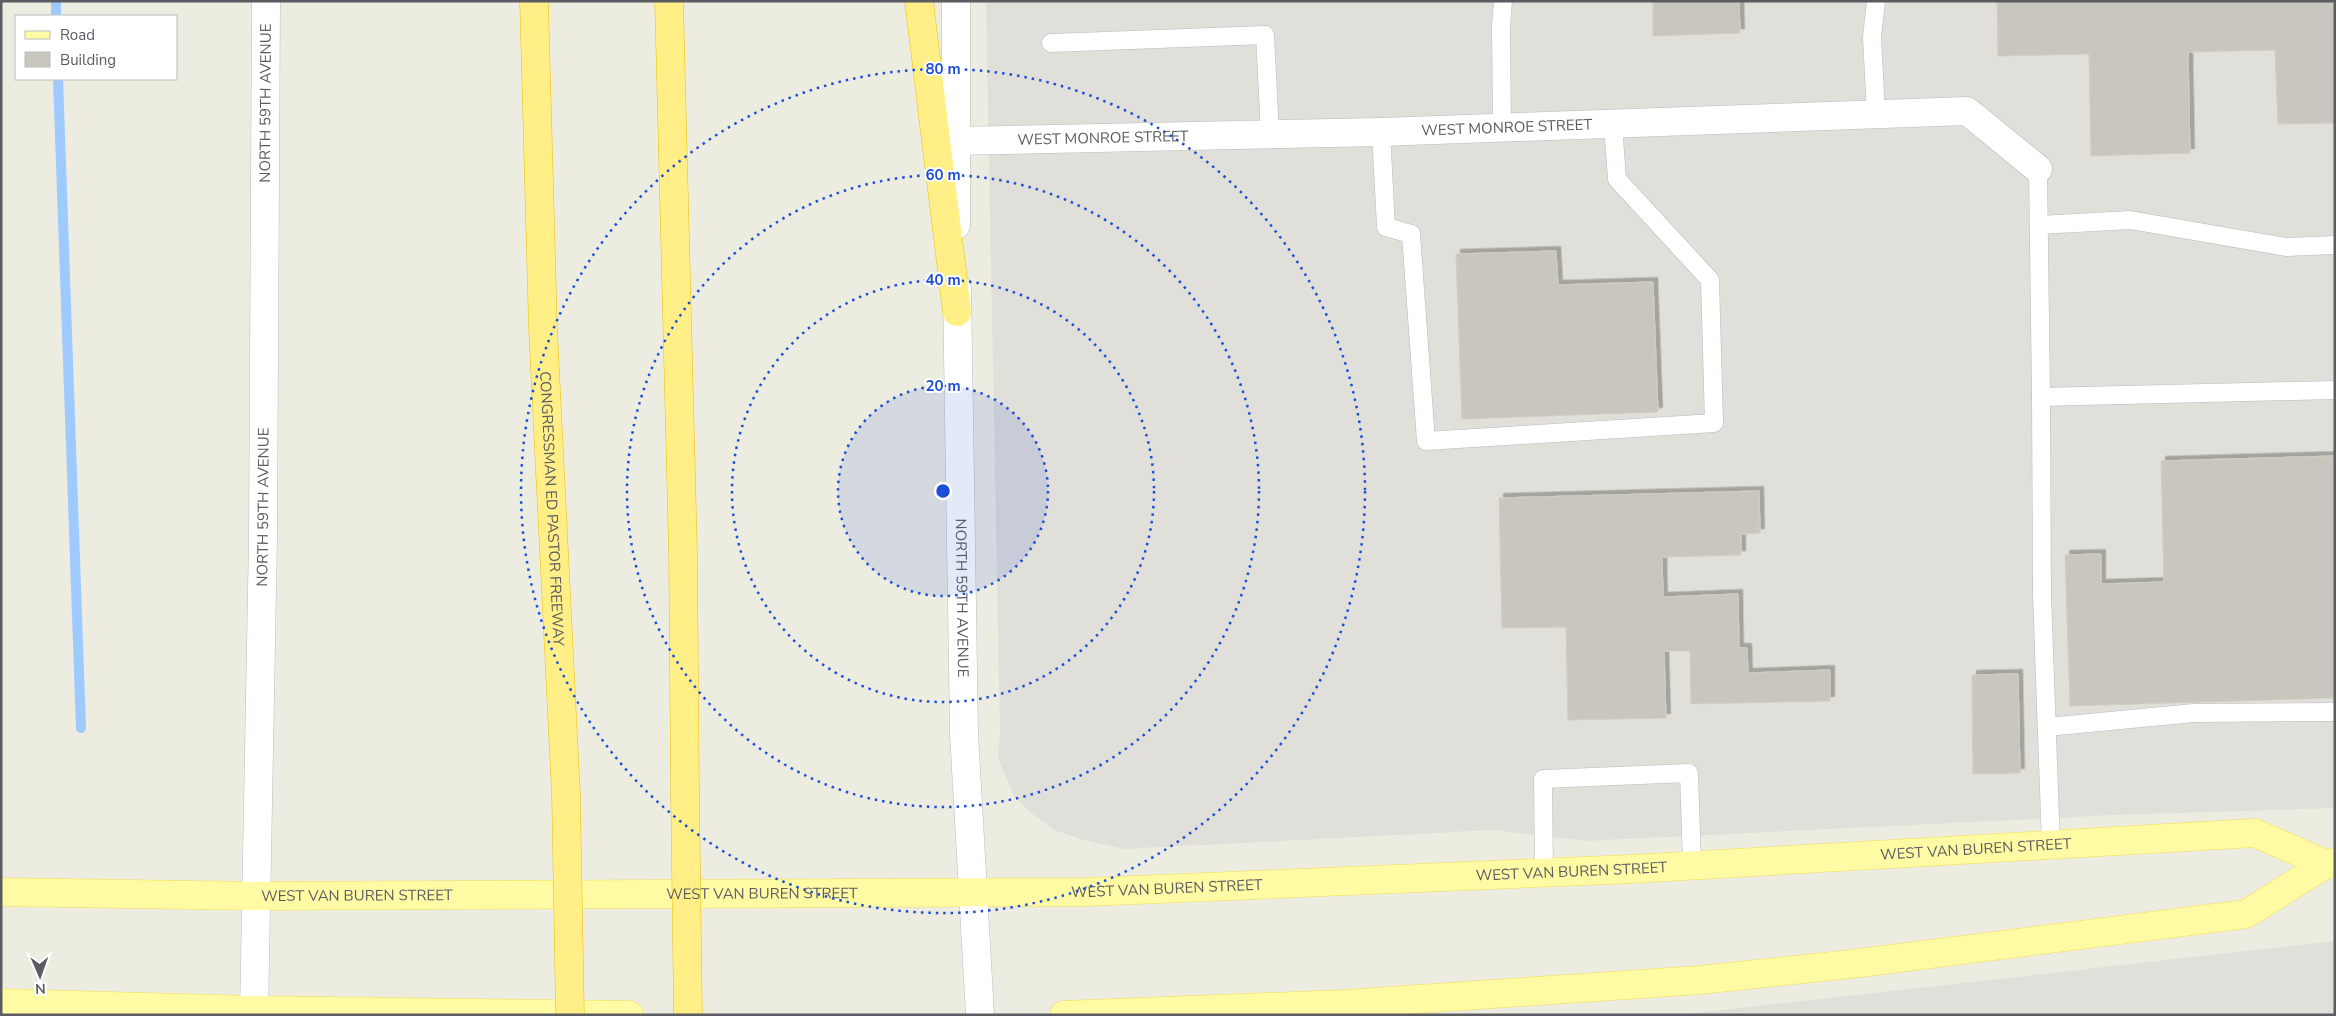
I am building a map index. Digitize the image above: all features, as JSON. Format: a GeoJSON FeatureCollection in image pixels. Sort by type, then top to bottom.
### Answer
{"type":"FeatureCollection","features":[{"type":"Feature","properties":{"kind":"highway","name":"CONGRESSMAN ED PASTOR FREEWAY"},"geometry":{"type":"LineString","coordinates":[[534,1],[543,329],[566,795],[570,1015]]}},
{"type":"Feature","properties":{"kind":"highway"},"geometry":{"type":"LineString","coordinates":[[668,1],[683,552],[688,1015]]}},
{"type":"Feature","properties":{"kind":"highway"},"geometry":{"type":"LineString","coordinates":[[919,1],[957,312]]}},
{"type":"Feature","properties":{"kind":"main road","name":"NORTH 59TH AVENUE"},"geometry":{"type":"LineString","coordinates":[[253,1012],[263,538],[266,1]]}},
{"type":"Feature","properties":{"kind":"main road","name":"NORTH 59TH AVENUE"},"geometry":{"type":"LineString","coordinates":[[956,1],[955,141],[964,733],[980,1015]]}},
{"type":"Feature","properties":{"kind":"main road","name":"WEST MONROE STREET"},"geometry":{"type":"LineString","coordinates":[[955,141],[1381,132],[1967,111],[2038,168]]}},
{"type":"Feature","properties":{"kind":"main road","name":"WEST VAN BUREN STREET"},"geometry":{"type":"LineString","coordinates":[[1,892],[255,896],[973,894],[1097,891],[1692,865],[2255,833],[2331,863]]}},
{"type":"Feature","properties":{"kind":"main road","name":"WEST VAN BUREN STREET"},"geometry":{"type":"LineString","coordinates":[[1064,1015],[1352,1003],[1700,980],[1851,964],[2246,914],[2331,863]]}},
{"type":"Feature","properties":{"kind":"main road"},"geometry":{"type":"LineString","coordinates":[[1,1004],[253,1012],[630,1015]]}},
{"type":"Feature","properties":{"kind":"lane"},"geometry":{"type":"LineString","coordinates":[[1502,128],[1500,26],[1503,1]]}},
{"type":"Feature","properties":{"kind":"lane"},"geometry":{"type":"LineString","coordinates":[[1876,1],[1872,37],[1876,114]]}},
{"type":"Feature","properties":{"kind":"lane"},"geometry":{"type":"LineString","coordinates":[[1051,43],[1266,35],[1270,134]]}},
{"type":"Feature","properties":{"kind":"lane"},"geometry":{"type":"LineString","coordinates":[[1381,132],[1386,227],[1411,234],[1426,441],[1714,423],[1710,280],[1617,179],[1613,124]]}},
{"type":"Feature","properties":{"kind":"lane"},"geometry":{"type":"LineString","coordinates":[[2038,168],[2042,595],[2051,845]]}},
{"type":"Feature","properties":{"kind":"lane"},"geometry":{"type":"LineString","coordinates":[[2039,225],[2130,220],[2286,247],[2335,245]]}},
{"type":"Feature","properties":{"kind":"lane"},"geometry":{"type":"LineString","coordinates":[[2041,397],[2335,390]]}},
{"type":"Feature","properties":{"kind":"lane"},"geometry":{"type":"LineString","coordinates":[[2047,727],[2194,713],[2335,712]]}},
{"type":"Feature","properties":{"kind":"lane"},"geometry":{"type":"LineString","coordinates":[[1544,872],[1543,779],[1689,774],[1692,865]]}},
{"type":"Feature","properties":{"kind":"shaded area"},"geometry":{"type":"Polygon","coordinates":[[[986,1],[2335,1],[2335,808],[2114,815],[1585,841],[1494,830],[1124,849],[1083,840],[1054,830],[1030,812],[1014,796],[998,759],[1000,732],[986,1]]]}},
{"type":"Feature","properties":{"kind":"shaded area"},"geometry":{"type":"Polygon","coordinates":[[[2335,941],[2335,1015],[1679,1015],[2335,941]]]}},
{"type":"Feature","properties":{"kind":"building"},"geometry":{"type":"Polygon","coordinates":[[[1653,1],[1739,1],[1740,33],[1653,36],[1653,1]]]}},
{"type":"Feature","properties":{"kind":"building"},"geometry":{"type":"Polygon","coordinates":[[[1997,1],[2335,1],[2335,123],[2278,124],[2275,50],[2188,52],[2190,153],[2091,156],[2089,54],[1998,56],[1997,1]]]}},
{"type":"Feature","properties":{"kind":"building"},"geometry":{"type":"Polygon","coordinates":[[[1556,251],[1558,285],[1653,282],[1658,412],[1462,419],[1456,254],[1556,251]]]}},
{"type":"Feature","properties":{"kind":"building"},"geometry":{"type":"Polygon","coordinates":[[[2335,456],[2335,698],[2070,706],[2065,555],[2101,554],[2101,584],[2164,582],[2161,461],[2335,456]]]}},
{"type":"Feature","properties":{"kind":"building"},"geometry":{"type":"Polygon","coordinates":[[[1759,491],[1760,533],[1741,534],[1741,555],[1662,557],[1663,597],[1738,594],[1739,648],[1747,648],[1748,673],[1830,670],[1830,701],[1691,704],[1690,651],[1664,651],[1666,718],[1568,720],[1566,627],[1502,628],[1499,498],[1759,491]]]}},
{"type":"Feature","properties":{"kind":"building"},"geometry":{"type":"Polygon","coordinates":[[[2018,674],[2020,773],[1973,774],[1972,675],[2018,674]]]}},
{"type":"Feature","properties":{"kind":"waterway"},"geometry":{"type":"LineString","coordinates":[[56,1],[56,15]]}},
{"type":"Feature","properties":{"kind":"waterway"},"geometry":{"type":"LineString","coordinates":[[58,80],[81,728]]}}]}
